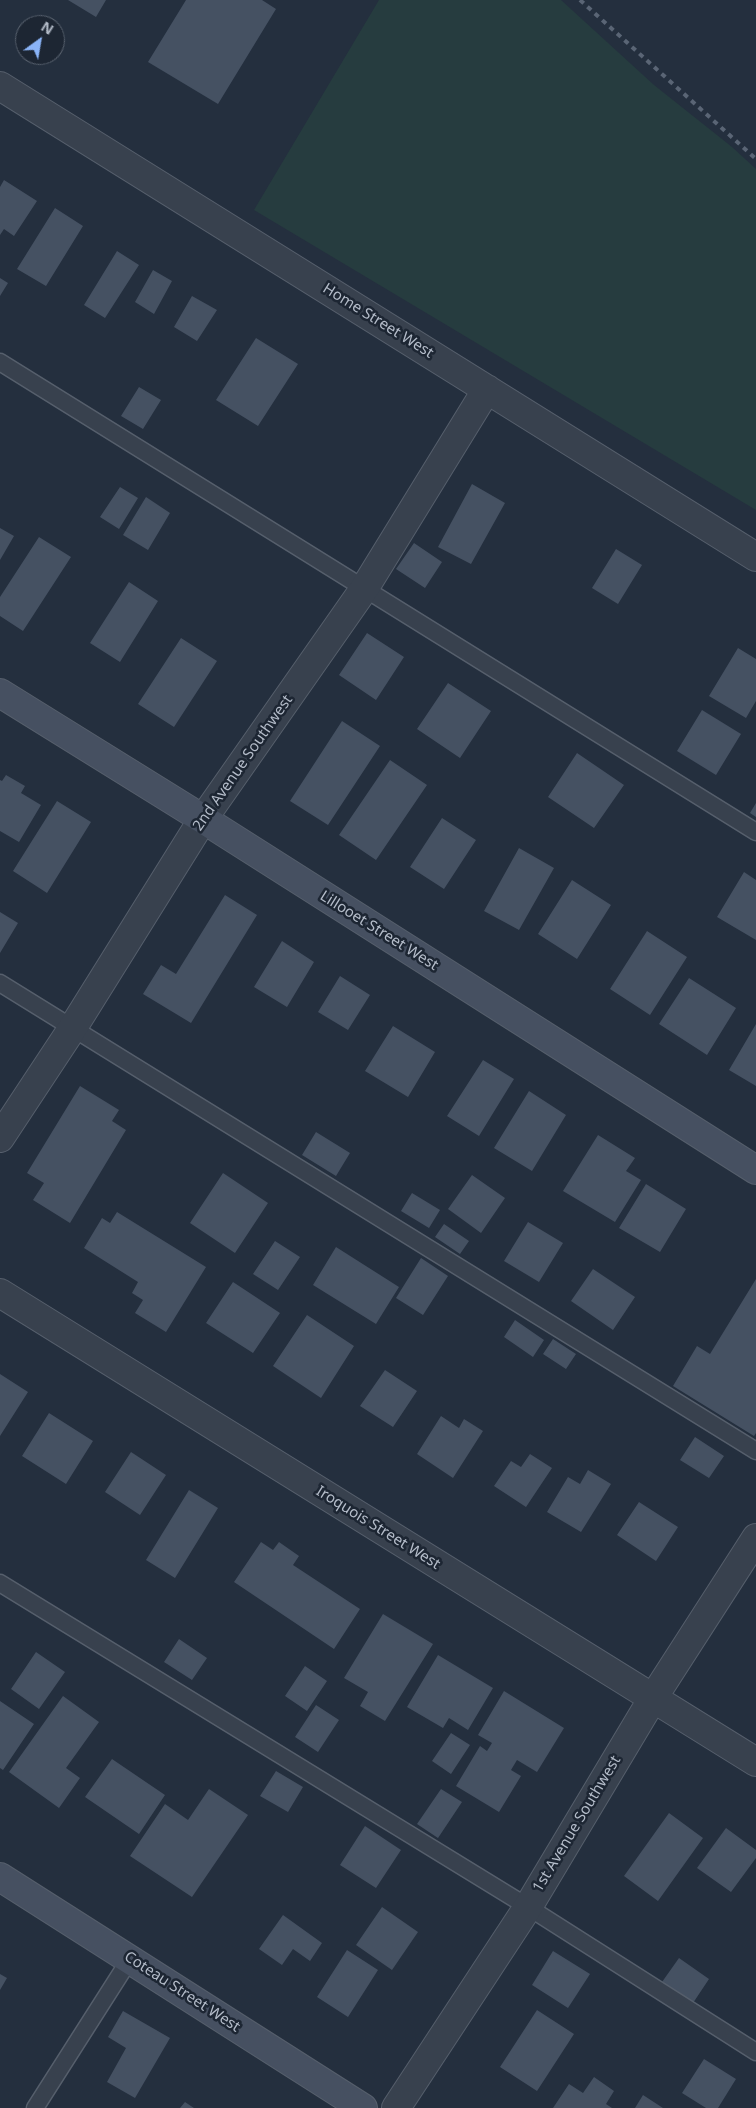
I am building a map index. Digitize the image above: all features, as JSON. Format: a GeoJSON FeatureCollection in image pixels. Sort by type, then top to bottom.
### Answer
{"type":"FeatureCollection","features":[{"type":"Feature","properties":{"kind":"street","name":"Home Street West"},"geometry":{"type":"LineString","coordinates":[[0,86],[756,557]]}},
{"type":"Feature","properties":{"kind":"street","name":"2nd Avenue Southwest"},"geometry":{"type":"LineString","coordinates":[[0,1138],[72,1029],[204,819],[364,589],[487,389]]}},
{"type":"Feature","properties":{"kind":"street","name":"Lillooet Street West"},"geometry":{"type":"LineString","coordinates":[[0,693],[204,819],[756,1170]]}},
{"type":"Feature","properties":{"kind":"street","name":"Iroquois Street West"},"geometry":{"type":"LineString","coordinates":[[0,1293],[756,1762]]}},
{"type":"Feature","properties":{"kind":"street","name":"1st Avenue Southwest"},"geometry":{"type":"LineString","coordinates":[[396,2108],[528,1907],[653,1698],[756,1538]]}},
{"type":"Feature","properties":{"kind":"street","name":"Coteau Street West"},"geometry":{"type":"LineString","coordinates":[[0,1878],[130,1958],[364,2108]]}},
{"type":"Feature","properties":{"kind":"lane"},"geometry":{"type":"LineString","coordinates":[[0,362],[756,832]]}},
{"type":"Feature","properties":{"kind":"lane"},"geometry":{"type":"LineString","coordinates":[[0,983],[756,1451]]}},
{"type":"Feature","properties":{"kind":"lane"},"geometry":{"type":"LineString","coordinates":[[0,1583],[528,1907],[756,2052]]}},
{"type":"Feature","properties":{"kind":"lane"},"geometry":{"type":"LineString","coordinates":[[35,2108],[130,1958]]}},
{"type":"Feature","properties":{"kind":"green space"},"geometry":{"type":"Polygon","coordinates":[[[379,0],[561,0],[654,85],[732,147],[756,169],[756,510],[254,210],[379,0]]]}},
{"type":"Feature","properties":{"kind":"building"},"geometry":{"type":"Polygon","coordinates":[[[68,0],[106,0],[96,17],[68,0]]]}},
{"type":"Feature","properties":{"kind":"building"},"geometry":{"type":"Polygon","coordinates":[[[186,0],[262,0],[276,9],[218,104],[148,62],[186,0]]]}},
{"type":"Feature","properties":{"kind":"building"},"geometry":{"type":"Polygon","coordinates":[[[4,180],[37,201],[14,236],[4,229],[0,235],[0,187],[4,180]]]}},
{"type":"Feature","properties":{"kind":"building"},"geometry":{"type":"Polygon","coordinates":[[[55,208],[83,226],[46,286],[17,269],[55,208]]]}},
{"type":"Feature","properties":{"kind":"building"},"geometry":{"type":"Polygon","coordinates":[[[117,251],[139,265],[105,318],[84,305],[117,251]]]}},
{"type":"Feature","properties":{"kind":"building"},"geometry":{"type":"Polygon","coordinates":[[[153,270],[172,281],[154,314],[135,302],[153,270]]]}},
{"type":"Feature","properties":{"kind":"building"},"geometry":{"type":"Polygon","coordinates":[[[0,278],[8,283],[0,296],[0,278]]]}},
{"type":"Feature","properties":{"kind":"building"},"geometry":{"type":"Polygon","coordinates":[[[192,296],[217,310],[197,341],[174,327],[192,296]]]}},
{"type":"Feature","properties":{"kind":"building"},"geometry":{"type":"Polygon","coordinates":[[[256,338],[298,364],[258,426],[216,400],[256,338]]]}},
{"type":"Feature","properties":{"kind":"building"},"geometry":{"type":"Polygon","coordinates":[[[139,387],[161,400],[143,429],[121,416],[139,387]]]}},
{"type":"Feature","properties":{"kind":"building"},"geometry":{"type":"Polygon","coordinates":[[[472,484],[505,503],[471,564],[438,547],[472,484]]]}},
{"type":"Feature","properties":{"kind":"building"},"geometry":{"type":"Polygon","coordinates":[[[120,487],[138,498],[119,529],[100,517],[120,487]]]}},
{"type":"Feature","properties":{"kind":"building"},"geometry":{"type":"Polygon","coordinates":[[[146,497],[170,513],[148,550],[123,535],[146,497]]]}},
{"type":"Feature","properties":{"kind":"building"},"geometry":{"type":"Polygon","coordinates":[[[0,528],[14,536],[0,560],[0,528]]]}},
{"type":"Feature","properties":{"kind":"building"},"geometry":{"type":"Polygon","coordinates":[[[39,537],[71,557],[23,631],[0,616],[0,597],[39,537]]]}},
{"type":"Feature","properties":{"kind":"building"},"geometry":{"type":"Polygon","coordinates":[[[414,543],[442,562],[425,588],[396,569],[414,543]]]}},
{"type":"Feature","properties":{"kind":"building"},"geometry":{"type":"Polygon","coordinates":[[[616,549],[642,565],[618,604],[592,588],[616,549]]]}},
{"type":"Feature","properties":{"kind":"building"},"geometry":{"type":"Polygon","coordinates":[[[129,582],[158,601],[120,662],[90,643],[129,582]]]}},
{"type":"Feature","properties":{"kind":"building"},"geometry":{"type":"Polygon","coordinates":[[[367,633],[404,657],[376,700],[339,675],[367,633]]]}},
{"type":"Feature","properties":{"kind":"building"},"geometry":{"type":"Polygon","coordinates":[[[181,638],[217,661],[174,727],[138,704],[181,638]]]}},
{"type":"Feature","properties":{"kind":"building"},"geometry":{"type":"Polygon","coordinates":[[[738,648],[756,659],[756,701],[746,718],[709,696],[738,648]]]}},
{"type":"Feature","properties":{"kind":"building"},"geometry":{"type":"Polygon","coordinates":[[[448,683],[491,711],[460,758],[417,729],[448,683]]]}},
{"type":"Feature","properties":{"kind":"building"},"geometry":{"type":"Polygon","coordinates":[[[702,710],[741,734],[716,775],[677,751],[702,710]]]}},
{"type":"Feature","properties":{"kind":"building"},"geometry":{"type":"Polygon","coordinates":[[[342,721],[380,746],[328,825],[290,801],[342,721]]]}},
{"type":"Feature","properties":{"kind":"building"},"geometry":{"type":"Polygon","coordinates":[[[577,753],[624,785],[594,828],[548,797],[577,753]]]}},
{"type":"Feature","properties":{"kind":"building"},"geometry":{"type":"Polygon","coordinates":[[[390,760],[427,785],[376,860],[339,835],[390,760]]]}},
{"type":"Feature","properties":{"kind":"building"},"geometry":{"type":"Polygon","coordinates":[[[6,775],[25,786],[21,793],[41,805],[19,842],[0,831],[0,780],[2,781],[6,775]]]}},
{"type":"Feature","properties":{"kind":"building"},"geometry":{"type":"Polygon","coordinates":[[[57,801],[91,822],[47,893],[13,871],[57,801]]]}},
{"type":"Feature","properties":{"kind":"building"},"geometry":{"type":"Polygon","coordinates":[[[756,803],[756,817],[750,813],[756,803]]]}},
{"type":"Feature","properties":{"kind":"building"},"geometry":{"type":"Polygon","coordinates":[[[442,818],[476,840],[444,889],[410,867],[442,818]]]}},
{"type":"Feature","properties":{"kind":"building"},"geometry":{"type":"Polygon","coordinates":[[[519,848],[554,868],[519,930],[484,911],[519,848]]]}},
{"type":"Feature","properties":{"kind":"building"},"geometry":{"type":"Polygon","coordinates":[[[744,872],[756,880],[756,940],[717,917],[744,872]]]}},
{"type":"Feature","properties":{"kind":"building"},"geometry":{"type":"Polygon","coordinates":[[[572,880],[611,905],[577,959],[538,934],[572,880]]]}},
{"type":"Feature","properties":{"kind":"building"},"geometry":{"type":"Polygon","coordinates":[[[225,895],[257,915],[191,1023],[143,994],[161,965],[176,974],[225,895]]]}},
{"type":"Feature","properties":{"kind":"building"},"geometry":{"type":"Polygon","coordinates":[[[0,912],[18,923],[0,953],[0,912]]]}},
{"type":"Feature","properties":{"kind":"building"},"geometry":{"type":"Polygon","coordinates":[[[647,931],[687,957],[650,1015],[610,989],[647,931]]]}},
{"type":"Feature","properties":{"kind":"building"},"geometry":{"type":"Polygon","coordinates":[[[282,941],[314,962],[287,1007],[254,987],[282,941]]]}},
{"type":"Feature","properties":{"kind":"building"},"geometry":{"type":"Polygon","coordinates":[[[340,976],[370,995],[348,1030],[318,1012],[340,976]]]}},
{"type":"Feature","properties":{"kind":"building"},"geometry":{"type":"Polygon","coordinates":[[[689,978],[736,1008],[707,1055],[659,1024],[689,978]]]}},
{"type":"Feature","properties":{"kind":"building"},"geometry":{"type":"Polygon","coordinates":[[[756,1024],[756,1086],[729,1070],[756,1024]]]}},
{"type":"Feature","properties":{"kind":"building"},"geometry":{"type":"Polygon","coordinates":[[[393,1026],[435,1052],[408,1097],[365,1071],[393,1026]]]}},
{"type":"Feature","properties":{"kind":"building"},"geometry":{"type":"Polygon","coordinates":[[[483,1060],[514,1079],[479,1136],[447,1116],[483,1060]]]}},
{"type":"Feature","properties":{"kind":"building"},"geometry":{"type":"Polygon","coordinates":[[[80,1086],[119,1110],[112,1121],[126,1130],[70,1223],[33,1200],[44,1183],[27,1173],[80,1086]]]}},
{"type":"Feature","properties":{"kind":"building"},"geometry":{"type":"Polygon","coordinates":[[[529,1091],[566,1115],[532,1171],[494,1148],[529,1091]]]}},
{"type":"Feature","properties":{"kind":"building"},"geometry":{"type":"Polygon","coordinates":[[[316,1132],[350,1153],[336,1176],[302,1155],[316,1132]]]}},
{"type":"Feature","properties":{"kind":"building"},"geometry":{"type":"Polygon","coordinates":[[[598,1135],[635,1158],[626,1171],[641,1180],[615,1222],[563,1191],[598,1135]]]}},
{"type":"Feature","properties":{"kind":"building"},"geometry":{"type":"Polygon","coordinates":[[[223,1173],[268,1203],[235,1253],[190,1223],[223,1173]]]}},
{"type":"Feature","properties":{"kind":"building"},"geometry":{"type":"Polygon","coordinates":[[[472,1175],[505,1198],[481,1233],[448,1209],[472,1175]]]}},
{"type":"Feature","properties":{"kind":"building"},"geometry":{"type":"Polygon","coordinates":[[[646,1184],[686,1209],[660,1252],[619,1228],[646,1184]]]}},
{"type":"Feature","properties":{"kind":"building"},"geometry":{"type":"Polygon","coordinates":[[[412,1193],[440,1210],[429,1228],[401,1211],[412,1193]]]}},
{"type":"Feature","properties":{"kind":"building"},"geometry":{"type":"Polygon","coordinates":[[[117,1212],[206,1267],[166,1332],[135,1313],[143,1300],[132,1293],[138,1282],[84,1248],[102,1218],[110,1223],[117,1212]]]}},
{"type":"Feature","properties":{"kind":"building"},"geometry":{"type":"Polygon","coordinates":[[[528,1222],[563,1243],[539,1282],[504,1261],[528,1222]]]}},
{"type":"Feature","properties":{"kind":"building"},"geometry":{"type":"Polygon","coordinates":[[[444,1224],[469,1241],[460,1254],[435,1237],[444,1224]]]}},
{"type":"Feature","properties":{"kind":"building"},"geometry":{"type":"Polygon","coordinates":[[[275,1241],[300,1257],[278,1290],[253,1274],[275,1241]]]}},
{"type":"Feature","properties":{"kind":"building"},"geometry":{"type":"Polygon","coordinates":[[[336,1247],[399,1287],[376,1324],[313,1285],[336,1247]]]}},
{"type":"Feature","properties":{"kind":"building"},"geometry":{"type":"Polygon","coordinates":[[[421,1258],[448,1276],[423,1315],[396,1298],[421,1258]]]}},
{"type":"Feature","properties":{"kind":"building"},"geometry":{"type":"Polygon","coordinates":[[[593,1269],[635,1297],[613,1330],[571,1301],[593,1269]]]}},
{"type":"Feature","properties":{"kind":"building"},"geometry":{"type":"Polygon","coordinates":[[[756,1279],[756,1433],[754,1436],[673,1386],[697,1346],[710,1354],[756,1279]]]}},
{"type":"Feature","properties":{"kind":"building"},"geometry":{"type":"Polygon","coordinates":[[[233,1282],[280,1313],[253,1353],[206,1323],[233,1282]]]}},
{"type":"Feature","properties":{"kind":"building"},"geometry":{"type":"Polygon","coordinates":[[[307,1315],[354,1346],[321,1398],[273,1366],[307,1315]]]}},
{"type":"Feature","properties":{"kind":"building"},"geometry":{"type":"Polygon","coordinates":[[[515,1320],[544,1340],[533,1357],[504,1337],[515,1320]]]}},
{"type":"Feature","properties":{"kind":"building"},"geometry":{"type":"Polygon","coordinates":[[[553,1339],[576,1354],[566,1369],[543,1354],[553,1339]]]}},
{"type":"Feature","properties":{"kind":"building"},"geometry":{"type":"Polygon","coordinates":[[[385,1370],[417,1391],[393,1427],[360,1406],[385,1370]]]}},
{"type":"Feature","properties":{"kind":"building"},"geometry":{"type":"Polygon","coordinates":[[[0,1374],[28,1392],[0,1436],[0,1374]]]}},
{"type":"Feature","properties":{"kind":"building"},"geometry":{"type":"Polygon","coordinates":[[[49,1413],[93,1441],[66,1484],[22,1456],[49,1413]]]}},
{"type":"Feature","properties":{"kind":"building"},"geometry":{"type":"Polygon","coordinates":[[[441,1416],[459,1428],[464,1419],[483,1431],[453,1478],[417,1454],[441,1416]]]}},
{"type":"Feature","properties":{"kind":"building"},"geometry":{"type":"Polygon","coordinates":[[[695,1437],[724,1456],[709,1478],[680,1460],[695,1437]]]}},
{"type":"Feature","properties":{"kind":"building"},"geometry":{"type":"Polygon","coordinates":[[[131,1452],[166,1475],[140,1515],[105,1492],[131,1452]]]}},
{"type":"Feature","properties":{"kind":"building"},"geometry":{"type":"Polygon","coordinates":[[[530,1454],[552,1468],[526,1507],[494,1486],[511,1461],[521,1467],[530,1454]]]}},
{"type":"Feature","properties":{"kind":"building"},"geometry":{"type":"Polygon","coordinates":[[[588,1470],[611,1484],[581,1532],[547,1512],[568,1477],[580,1484],[588,1470]]]}},
{"type":"Feature","properties":{"kind":"building"},"geometry":{"type":"Polygon","coordinates":[[[189,1490],[218,1508],[175,1578],[146,1560],[189,1490]]]}},
{"type":"Feature","properties":{"kind":"building"},"geometry":{"type":"Polygon","coordinates":[[[639,1502],[678,1527],[656,1561],[617,1535],[639,1502]]]}},
{"type":"Feature","properties":{"kind":"building"},"geometry":{"type":"Polygon","coordinates":[[[261,1542],[273,1550],[279,1542],[299,1556],[293,1565],[360,1609],[334,1649],[234,1582],[261,1542]]]}},
{"type":"Feature","properties":{"kind":"building"},"geometry":{"type":"Polygon","coordinates":[[[383,1614],[433,1644],[385,1721],[360,1706],[368,1692],[344,1678],[383,1614]]]}},
{"type":"Feature","properties":{"kind":"building"},"geometry":{"type":"Polygon","coordinates":[[[179,1639],[207,1658],[192,1680],[164,1662],[179,1639]]]}},
{"type":"Feature","properties":{"kind":"building"},"geometry":{"type":"Polygon","coordinates":[[[36,1652],[65,1672],[39,1709],[11,1689],[36,1652]]]}},
{"type":"Feature","properties":{"kind":"building"},"geometry":{"type":"Polygon","coordinates":[[[438,1655],[493,1688],[468,1730],[449,1718],[443,1728],[407,1707],[438,1655]]]}},
{"type":"Feature","properties":{"kind":"building"},"geometry":{"type":"Polygon","coordinates":[[[305,1666],[327,1681],[307,1711],[285,1696],[305,1666]]]}},
{"type":"Feature","properties":{"kind":"building"},"geometry":{"type":"Polygon","coordinates":[[[504,1691],[564,1728],[537,1772],[517,1760],[511,1770],[521,1776],[499,1812],[456,1786],[480,1746],[487,1751],[492,1743],[478,1735],[504,1691]]]}},
{"type":"Feature","properties":{"kind":"building"},"geometry":{"type":"Polygon","coordinates":[[[63,1696],[99,1722],[66,1768],[80,1778],[59,1808],[9,1772],[63,1696]]]}},
{"type":"Feature","properties":{"kind":"building"},"geometry":{"type":"Polygon","coordinates":[[[0,1701],[34,1724],[3,1770],[0,1768],[0,1701]]]}},
{"type":"Feature","properties":{"kind":"building"},"geometry":{"type":"Polygon","coordinates":[[[316,1705],[339,1720],[318,1752],[295,1737],[316,1705]]]}},
{"type":"Feature","properties":{"kind":"building"},"geometry":{"type":"Polygon","coordinates":[[[451,1733],[470,1745],[451,1774],[432,1761],[451,1733]]]}},
{"type":"Feature","properties":{"kind":"building"},"geometry":{"type":"Polygon","coordinates":[[[112,1759],[165,1795],[139,1834],[85,1797],[112,1759]]]}},
{"type":"Feature","properties":{"kind":"building"},"geometry":{"type":"Polygon","coordinates":[[[276,1771],[303,1787],[288,1812],[260,1796],[276,1771]]]}},
{"type":"Feature","properties":{"kind":"building"},"geometry":{"type":"Polygon","coordinates":[[[209,1789],[248,1815],[192,1897],[130,1856],[165,1804],[188,1820],[209,1789]]]}},
{"type":"Feature","properties":{"kind":"building"},"geometry":{"type":"Polygon","coordinates":[[[441,1789],[462,1802],[438,1838],[417,1824],[441,1789]]]}},
{"type":"Feature","properties":{"kind":"building"},"geometry":{"type":"Polygon","coordinates":[[[669,1813],[703,1838],[658,1901],[624,1876],[669,1813]]]}},
{"type":"Feature","properties":{"kind":"building"},"geometry":{"type":"Polygon","coordinates":[[[365,1826],[401,1850],[376,1888],[340,1865],[365,1826]]]}},
{"type":"Feature","properties":{"kind":"building"},"geometry":{"type":"Polygon","coordinates":[[[726,1828],[756,1850],[756,1858],[731,1892],[697,1868],[726,1828]]]}},
{"type":"Feature","properties":{"kind":"building"},"geometry":{"type":"Polygon","coordinates":[[[382,1907],[418,1932],[392,1970],[356,1945],[382,1907]]]}},
{"type":"Feature","properties":{"kind":"building"},"geometry":{"type":"Polygon","coordinates":[[[283,1915],[322,1943],[310,1961],[293,1949],[282,1965],[259,1949],[283,1915]]]}},
{"type":"Feature","properties":{"kind":"building"},"geometry":{"type":"Polygon","coordinates":[[[347,1950],[378,1970],[348,2017],[317,1997],[347,1950]]]}},
{"type":"Feature","properties":{"kind":"building"},"geometry":{"type":"Polygon","coordinates":[[[553,1951],[590,1974],[568,2008],[532,1985],[553,1951]]]}},
{"type":"Feature","properties":{"kind":"building"},"geometry":{"type":"Polygon","coordinates":[[[679,1958],[709,1979],[693,2003],[662,1982],[679,1958]]]}},
{"type":"Feature","properties":{"kind":"building"},"geometry":{"type":"Polygon","coordinates":[[[0,1974],[7,1978],[0,1990],[0,1974]]]}},
{"type":"Feature","properties":{"kind":"building"},"geometry":{"type":"Polygon","coordinates":[[[537,2010],[574,2034],[537,2091],[500,2067],[537,2010]]]}},
{"type":"Feature","properties":{"kind":"building"},"geometry":{"type":"Polygon","coordinates":[[[123,2011],[170,2038],[135,2098],[107,2082],[126,2048],[108,2037],[123,2011]]]}},
{"type":"Feature","properties":{"kind":"building"},"geometry":{"type":"Polygon","coordinates":[[[704,2059],[736,2079],[718,2108],[706,2108],[682,2093],[704,2059]]]}},
{"type":"Feature","properties":{"kind":"building"},"geometry":{"type":"Polygon","coordinates":[[[594,2077],[614,2091],[606,2104],[612,2108],[553,2108],[569,2084],[583,2093],[594,2077]]]}},
{"type":"Feature","properties":{"kind":"building"},"geometry":{"type":"Polygon","coordinates":[[[643,2095],[663,2108],[635,2108],[643,2095]]]}},
{"type":"Feature","properties":{"kind":"building"},"geometry":{"type":"Polygon","coordinates":[[[185,2102],[194,2108],[180,2108],[185,2102]]]}},
{"type":"Feature","properties":{"kind":"railway"},"geometry":{"type":"LineString","coordinates":[[580,0],[756,159]]}}]}
